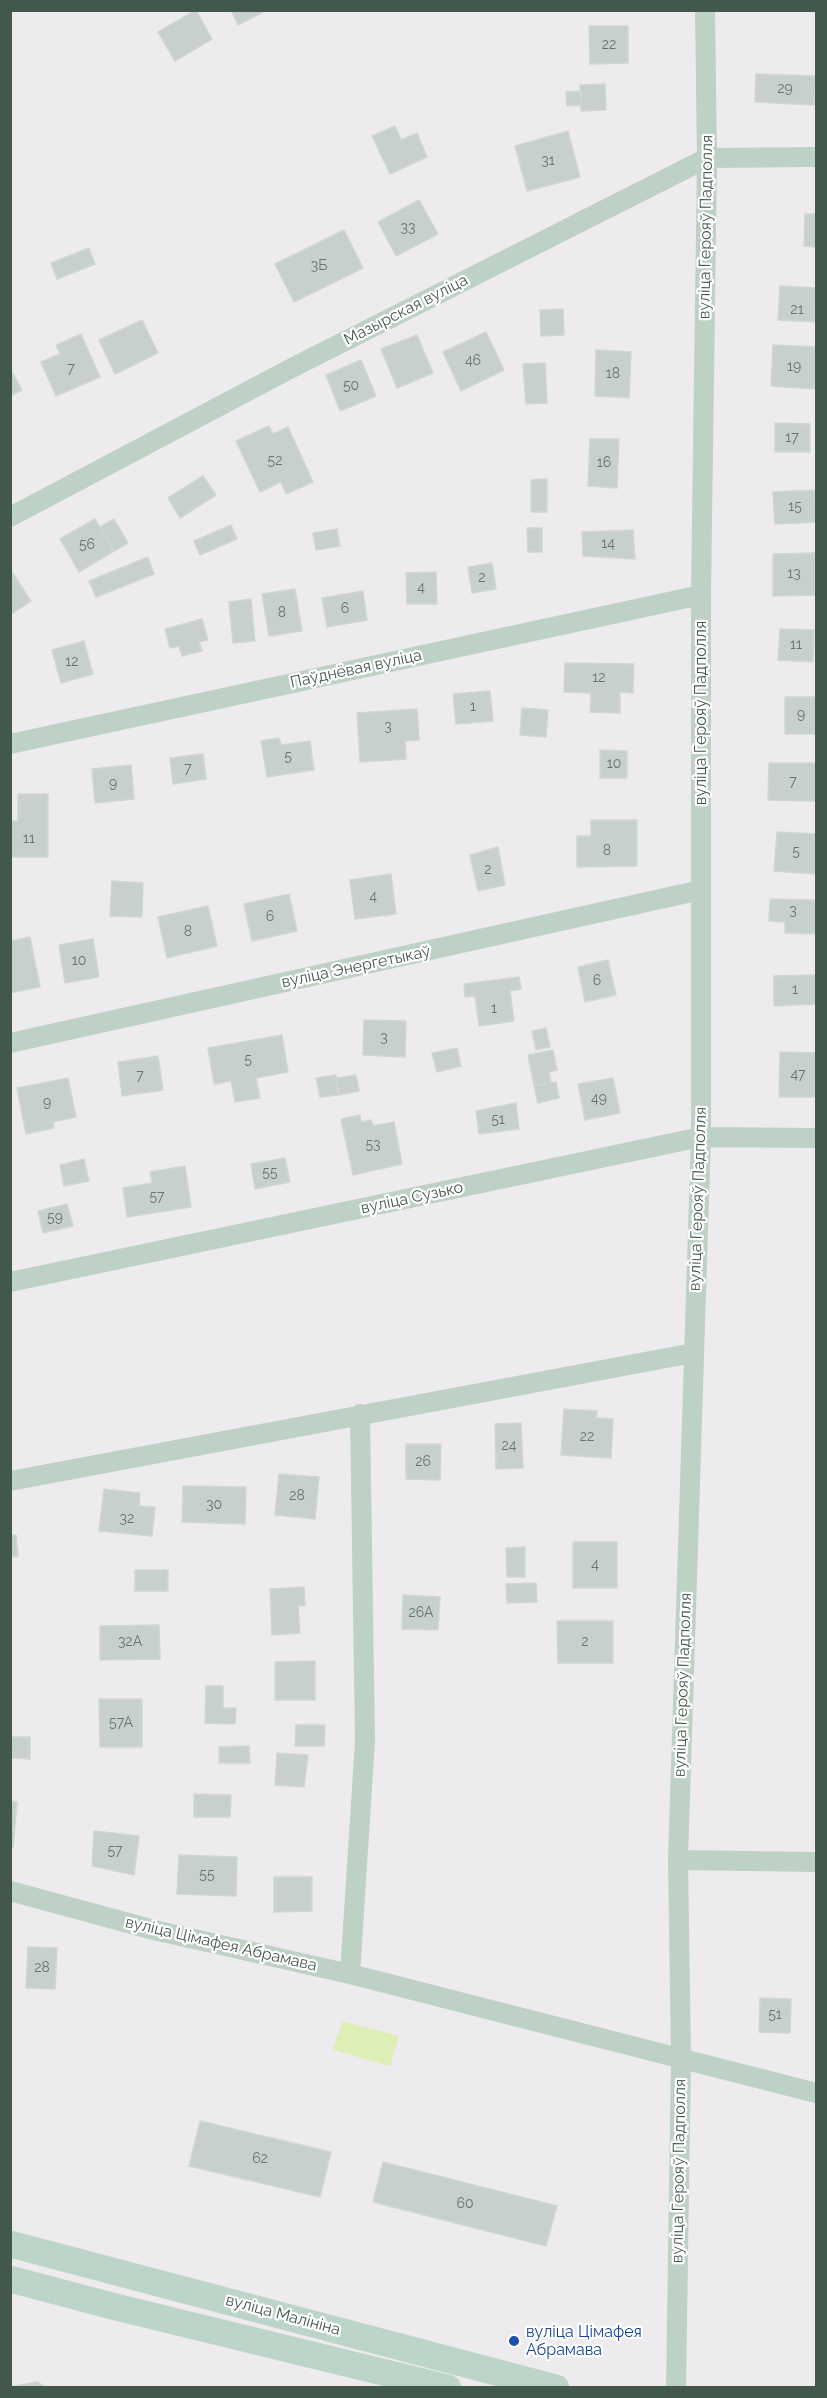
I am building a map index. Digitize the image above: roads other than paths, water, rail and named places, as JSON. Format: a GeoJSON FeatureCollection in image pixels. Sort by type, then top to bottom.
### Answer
{"type":"FeatureCollection","features":[{"type":"Feature","properties":{"kind":"main road","name":"вуліца Малініна"},"geometry":{"type":"LineString","coordinates":[[10,2244],[556,2388]]}},
{"type":"Feature","properties":{"kind":"main road","name":"вуліца Малініна"},"geometry":{"type":"LineString","coordinates":[[10,2279],[448,2388]]}},
{"type":"Feature","properties":{"kind":"street","name":"вуліца Герояў Падполля"},"geometry":{"type":"LineString","coordinates":[[676,2388],[681,2058],[678,1860],[701,1137],[701,595],[707,158],[705,10]]}},
{"type":"Feature","properties":{"kind":"street","name":"Мазырская вуліца"},"geometry":{"type":"LineString","coordinates":[[10,517],[286,371],[707,158],[816,157]]}},
{"type":"Feature","properties":{"kind":"street","name":"Паўднёвая вуліца"},"geometry":{"type":"LineString","coordinates":[[10,744],[701,595]]}},
{"type":"Feature","properties":{"kind":"street","name":"вуліца Энергетыкаў"},"geometry":{"type":"LineString","coordinates":[[10,1043],[701,890]]}},
{"type":"Feature","properties":{"kind":"street","name":"вуліца Сузько"},"geometry":{"type":"LineString","coordinates":[[10,1282],[701,1137],[816,1138]]}},
{"type":"Feature","properties":{"kind":"street"},"geometry":{"type":"LineString","coordinates":[[10,1481],[693,1353]]}},
{"type":"Feature","properties":{"kind":"street"},"geometry":{"type":"LineString","coordinates":[[350,1974],[364,1741],[360,1414]]}},
{"type":"Feature","properties":{"kind":"street"},"geometry":{"type":"LineString","coordinates":[[678,1860],[816,1863]]}},
{"type":"Feature","properties":{"kind":"street","name":"вуліца Цімафея Абрамава"},"geometry":{"type":"LineString","coordinates":[[10,1891],[154,1930],[350,1974],[816,2093]]}},
{"type":"Feature","properties":{"kind":"place","name":"вуліца Цімафея Абрамава"},"geometry":{"type":"Point","coordinates":[514,2341]}}]}
